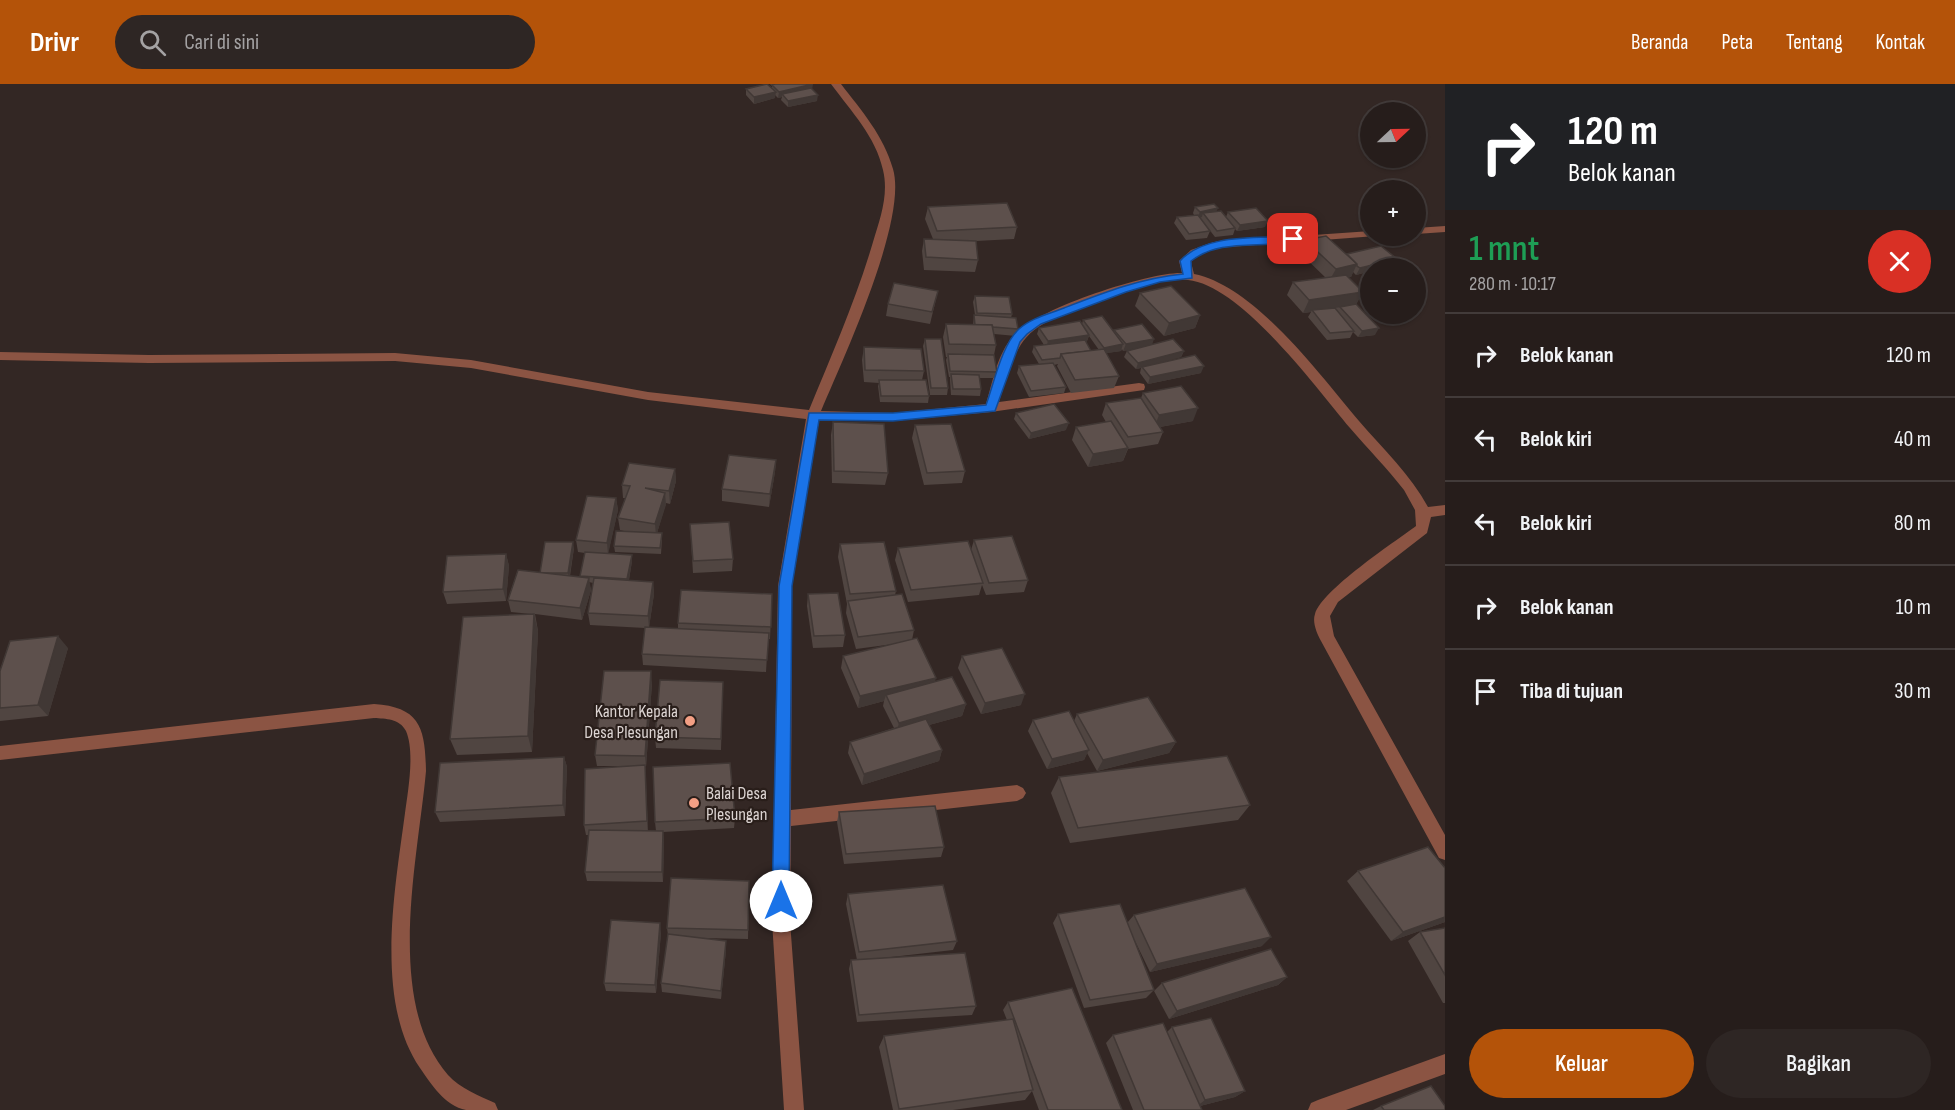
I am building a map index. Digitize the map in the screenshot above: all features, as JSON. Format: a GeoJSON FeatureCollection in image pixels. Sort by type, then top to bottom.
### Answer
{"type":"FeatureCollection","features":[{"type":"Feature","properties":{"kind":"street"},"geometry":{"type":"LineString","coordinates":[[794,1110],[781,921],[786,586],[813,416],[864,294],[890,204],[889,171],[880,146],[864,120],[836,84]]}},
{"type":"Feature","properties":{"kind":"street"},"geometry":{"type":"LineString","coordinates":[[1426,230],[1445,229]]}},
{"type":"Feature","properties":{"kind":"street"},"geometry":{"type":"LineString","coordinates":[[1188,276],[1185,261],[1199,250],[1214,245],[1360,235]]}},
{"type":"Feature","properties":{"kind":"street"},"geometry":{"type":"LineString","coordinates":[[991,408],[1008,356],[1015,342],[1030,326],[1122,290],[1159,279],[1188,276],[1203,280],[1241,301],[1268,327],[1401,477],[1423,513],[1425,521],[1415,536],[1333,598],[1326,606],[1322,622],[1339,664],[1445,852]]}},
{"type":"Feature","properties":{"kind":"street"},"geometry":{"type":"LineString","coordinates":[[0,356],[149,359],[395,357],[471,364],[648,396],[813,416],[893,417],[991,408],[1139,387]]}},
{"type":"Feature","properties":{"kind":"street"},"geometry":{"type":"LineString","coordinates":[[1423,513],[1445,510]]}},
{"type":"Feature","properties":{"kind":"street"},"geometry":{"type":"LineString","coordinates":[[0,753],[374,711],[397,713],[406,718],[411,723],[417,746],[418,771],[403,932],[404,1004],[417,1047],[440,1081],[452,1092],[488,1110]]}},
{"type":"Feature","properties":{"kind":"street"},"geometry":{"type":"LineString","coordinates":[[781,819],[1017,793]]}},
{"type":"Feature","properties":{"kind":"street"},"geometry":{"type":"LineString","coordinates":[[1318,1110],[1445,1064]]}},
{"type":"Feature","properties":{"kind":"building"},"geometry":{"type":"Polygon","coordinates":[[[767,84],[776,92],[754,97],[746,89],[767,84]]]}},
{"type":"Feature","properties":{"kind":"building"},"geometry":{"type":"Polygon","coordinates":[[[813,84],[779,92],[772,85],[813,84]]]}},
{"type":"Feature","properties":{"kind":"building"},"geometry":{"type":"Polygon","coordinates":[[[811,88],[818,95],[788,101],[782,94],[811,88]]]}},
{"type":"Feature","properties":{"kind":"building"},"geometry":{"type":"Polygon","coordinates":[[[1007,203],[1017,227],[937,231],[928,207],[1007,203]]]}},
{"type":"Feature","properties":{"kind":"building"},"geometry":{"type":"Polygon","coordinates":[[[1214,204],[1218,208],[1200,212],[1195,207],[1214,204]]]}},
{"type":"Feature","properties":{"kind":"building"},"geometry":{"type":"Polygon","coordinates":[[[1256,208],[1268,221],[1240,225],[1228,212],[1256,208]]]}},
{"type":"Feature","properties":{"kind":"building"},"geometry":{"type":"Polygon","coordinates":[[[1221,211],[1235,228],[1217,231],[1203,213],[1221,211]]]}},
{"type":"Feature","properties":{"kind":"building"},"geometry":{"type":"Polygon","coordinates":[[[1198,215],[1210,231],[1189,234],[1177,217],[1198,215]]]}},
{"type":"Feature","properties":{"kind":"building"},"geometry":{"type":"Polygon","coordinates":[[[1326,236],[1357,264],[1336,269],[1305,240],[1326,236]]]}},
{"type":"Feature","properties":{"kind":"building"},"geometry":{"type":"Polygon","coordinates":[[[924,239],[976,241],[978,260],[926,257],[924,239]]]}},
{"type":"Feature","properties":{"kind":"building"},"geometry":{"type":"Polygon","coordinates":[[[1381,246],[1396,258],[1360,258],[1360,268],[1347,254],[1381,246]]]}},
{"type":"Feature","properties":{"kind":"building"},"geometry":{"type":"Polygon","coordinates":[[[1346,275],[1360,289],[1360,292],[1309,300],[1293,282],[1346,275]]]}},
{"type":"Feature","properties":{"kind":"building"},"geometry":{"type":"Polygon","coordinates":[[[894,283],[938,291],[932,312],[888,304],[894,283]]]}},
{"type":"Feature","properties":{"kind":"building"},"geometry":{"type":"Polygon","coordinates":[[[1171,286],[1200,315],[1169,323],[1140,293],[1171,286]]]}},
{"type":"Feature","properties":{"kind":"building"},"geometry":{"type":"Polygon","coordinates":[[[975,296],[1009,297],[1012,314],[977,313],[975,296]]]}},
{"type":"Feature","properties":{"kind":"building"},"geometry":{"type":"Polygon","coordinates":[[[1356,304],[1360,308],[1360,324],[1375,324],[1379,328],[1362,331],[1340,307],[1356,304]]]}},
{"type":"Feature","properties":{"kind":"building"},"geometry":{"type":"Polygon","coordinates":[[[1335,308],[1354,331],[1330,333],[1312,310],[1335,308]]]}},
{"type":"Feature","properties":{"kind":"building"},"geometry":{"type":"Polygon","coordinates":[[[974,315],[1016,318],[1018,329],[975,325],[974,315]]]}},
{"type":"Feature","properties":{"kind":"building"},"geometry":{"type":"Polygon","coordinates":[[[1102,316],[1123,344],[1104,348],[1083,320],[1102,316]]]}},
{"type":"Feature","properties":{"kind":"building"},"geometry":{"type":"Polygon","coordinates":[[[1080,321],[1089,335],[1048,341],[1039,328],[1080,321]]]}},
{"type":"Feature","properties":{"kind":"building"},"geometry":{"type":"Polygon","coordinates":[[[946,324],[992,325],[996,345],[949,344],[946,324]]]}},
{"type":"Feature","properties":{"kind":"building"},"geometry":{"type":"Polygon","coordinates":[[[1142,324],[1154,339],[1126,344],[1114,330],[1142,324]]]}},
{"type":"Feature","properties":{"kind":"building"},"geometry":{"type":"Polygon","coordinates":[[[925,339],[941,339],[948,388],[931,388],[925,339]]]}},
{"type":"Feature","properties":{"kind":"building"},"geometry":{"type":"Polygon","coordinates":[[[1173,339],[1184,351],[1138,363],[1127,351],[1173,339]]]}},
{"type":"Feature","properties":{"kind":"building"},"geometry":{"type":"Polygon","coordinates":[[[1085,340],[1091,351],[1061,354],[1060,358],[1042,360],[1034,346],[1085,340]]]}},
{"type":"Feature","properties":{"kind":"building"},"geometry":{"type":"Polygon","coordinates":[[[864,347],[921,349],[924,371],[865,370],[864,347]]]}},
{"type":"Feature","properties":{"kind":"building"},"geometry":{"type":"Polygon","coordinates":[[[1104,349],[1119,376],[1075,380],[1061,354],[1104,349]]]}},
{"type":"Feature","properties":{"kind":"building"},"geometry":{"type":"Polygon","coordinates":[[[948,354],[994,355],[997,372],[950,371],[948,354]]]}},
{"type":"Feature","properties":{"kind":"building"},"geometry":{"type":"Polygon","coordinates":[[[1195,355],[1204,366],[1150,377],[1142,367],[1195,355]]]}},
{"type":"Feature","properties":{"kind":"building"},"geometry":{"type":"Polygon","coordinates":[[[1053,363],[1066,387],[1031,391],[1019,366],[1053,363]]]}},
{"type":"Feature","properties":{"kind":"building"},"geometry":{"type":"Polygon","coordinates":[[[951,374],[979,375],[981,389],[953,389],[951,374]]]}},
{"type":"Feature","properties":{"kind":"building"},"geometry":{"type":"Polygon","coordinates":[[[879,380],[926,380],[929,396],[881,396],[879,380]]]}},
{"type":"Feature","properties":{"kind":"building"},"geometry":{"type":"Polygon","coordinates":[[[1181,386],[1198,408],[1159,415],[1143,393],[1181,386]]]}},
{"type":"Feature","properties":{"kind":"building"},"geometry":{"type":"Polygon","coordinates":[[[1141,398],[1163,432],[1128,437],[1106,403],[1141,398]]]}},
{"type":"Feature","properties":{"kind":"building"},"geometry":{"type":"Polygon","coordinates":[[[1054,404],[1069,423],[1031,433],[1016,413],[1054,404]]]}},
{"type":"Feature","properties":{"kind":"building"},"geometry":{"type":"Polygon","coordinates":[[[1111,421],[1128,448],[1093,454],[1076,427],[1111,421]]]}},
{"type":"Feature","properties":{"kind":"building"},"geometry":{"type":"Polygon","coordinates":[[[833,422],[884,424],[888,473],[834,471],[833,422]]]}},
{"type":"Feature","properties":{"kind":"building"},"geometry":{"type":"Polygon","coordinates":[[[951,424],[965,471],[927,473],[915,425],[951,424]]]}},
{"type":"Feature","properties":{"kind":"building"},"geometry":{"type":"Polygon","coordinates":[[[729,455],[776,460],[770,494],[722,489],[729,455]]]}},
{"type":"Feature","properties":{"kind":"building"},"geometry":{"type":"Polygon","coordinates":[[[629,463],[675,469],[669,491],[645,488],[665,493],[655,524],[618,518],[630,486],[622,485],[629,463]]]}},
{"type":"Feature","properties":{"kind":"building"},"geometry":{"type":"Polygon","coordinates":[[[587,496],[616,498],[607,543],[576,540],[587,496]]]}},
{"type":"Feature","properties":{"kind":"building"},"geometry":{"type":"Polygon","coordinates":[[[729,522],[733,559],[693,561],[690,524],[729,522]]]}},
{"type":"Feature","properties":{"kind":"building"},"geometry":{"type":"Polygon","coordinates":[[[616,531],[662,533],[660,548],[614,546],[616,531]]]}},
{"type":"Feature","properties":{"kind":"building"},"geometry":{"type":"Polygon","coordinates":[[[1012,536],[1028,580],[989,583],[974,540],[1012,536]]]}},
{"type":"Feature","properties":{"kind":"building"},"geometry":{"type":"Polygon","coordinates":[[[968,541],[983,583],[911,590],[898,548],[968,541]]]}},
{"type":"Feature","properties":{"kind":"building"},"geometry":{"type":"Polygon","coordinates":[[[545,542],[573,542],[568,573],[540,573],[545,542]]]}},
{"type":"Feature","properties":{"kind":"building"},"geometry":{"type":"Polygon","coordinates":[[[884,542],[896,591],[850,594],[840,544],[884,542]]]}},
{"type":"Feature","properties":{"kind":"building"},"geometry":{"type":"Polygon","coordinates":[[[585,552],[632,555],[627,579],[580,576],[585,552]]]}},
{"type":"Feature","properties":{"kind":"building"},"geometry":{"type":"Polygon","coordinates":[[[506,554],[503,589],[443,592],[447,556],[506,554]]]}},
{"type":"Feature","properties":{"kind":"building"},"geometry":{"type":"Polygon","coordinates":[[[518,570],[589,578],[580,608],[508,600],[518,570]]]}},
{"type":"Feature","properties":{"kind":"building"},"geometry":{"type":"Polygon","coordinates":[[[594,578],[653,582],[648,616],[588,613],[594,578]]]}},
{"type":"Feature","properties":{"kind":"building"},"geometry":{"type":"Polygon","coordinates":[[[681,590],[772,594],[771,627],[678,623],[681,590]]]}},
{"type":"Feature","properties":{"kind":"building"},"geometry":{"type":"Polygon","coordinates":[[[838,593],[845,635],[814,636],[808,594],[838,593]]]}},
{"type":"Feature","properties":{"kind":"building"},"geometry":{"type":"Polygon","coordinates":[[[902,594],[914,630],[858,637],[848,601],[902,594]]]}},
{"type":"Feature","properties":{"kind":"building"},"geometry":{"type":"Polygon","coordinates":[[[534,614],[528,736],[450,739],[463,617],[534,614]]]}},
{"type":"Feature","properties":{"kind":"building"},"geometry":{"type":"Polygon","coordinates":[[[645,627],[769,633],[767,660],[642,654],[645,627]]]}},
{"type":"Feature","properties":{"kind":"building"},"geometry":{"type":"Polygon","coordinates":[[[58,636],[38,705],[0,708],[0,671],[10,641],[58,636]]]}},
{"type":"Feature","properties":{"kind":"building"},"geometry":{"type":"Polygon","coordinates":[[[917,638],[936,678],[860,696],[843,656],[917,638]]]}},
{"type":"Feature","properties":{"kind":"building"},"geometry":{"type":"Polygon","coordinates":[[[1002,648],[1025,694],[985,703],[962,656],[1002,648]]]}},
{"type":"Feature","properties":{"kind":"building"},"geometry":{"type":"Polygon","coordinates":[[[604,671],[651,671],[645,756],[595,755],[604,671]]]}},
{"type":"Feature","properties":{"kind":"building"},"geometry":{"type":"Polygon","coordinates":[[[952,677],[966,704],[899,723],[886,695],[952,677]]]}},
{"type":"Feature","properties":{"kind":"building","name":"Kantor Kepala Desa Plesungan"},"geometry":{"type":"Polygon","coordinates":[[[660,680],[723,682],[721,739],[655,737],[660,680]]]}},
{"type":"Feature","properties":{"kind":"building"},"geometry":{"type":"Polygon","coordinates":[[[1148,697],[1176,742],[1103,760],[1077,714],[1148,697]]]}},
{"type":"Feature","properties":{"kind":"building"},"geometry":{"type":"Polygon","coordinates":[[[1069,711],[1089,750],[1052,759],[1033,720],[1069,711]]]}},
{"type":"Feature","properties":{"kind":"building"},"geometry":{"type":"Polygon","coordinates":[[[926,719],[942,750],[864,774],[850,742],[926,719]]]}},
{"type":"Feature","properties":{"kind":"building"},"geometry":{"type":"Polygon","coordinates":[[[1227,756],[1250,805],[1078,828],[1059,777],[1227,756]]]}},
{"type":"Feature","properties":{"kind":"building"},"geometry":{"type":"Polygon","coordinates":[[[564,757],[563,805],[435,812],[440,763],[564,757]]]}},
{"type":"Feature","properties":{"kind":"building","name":"Balai Desa Plesungan"},"geometry":{"type":"Polygon","coordinates":[[[730,763],[735,818],[655,822],[653,767],[730,763]]]}},
{"type":"Feature","properties":{"kind":"building"},"geometry":{"type":"Polygon","coordinates":[[[645,765],[647,821],[584,825],[585,769],[645,765]]]}},
{"type":"Feature","properties":{"kind":"building"},"geometry":{"type":"Polygon","coordinates":[[[935,806],[944,847],[846,854],[839,812],[935,806]]]}},
{"type":"Feature","properties":{"kind":"building"},"geometry":{"type":"Polygon","coordinates":[[[589,830],[663,831],[662,872],[585,872],[589,830]]]}},
{"type":"Feature","properties":{"kind":"building"},"geometry":{"type":"Polygon","coordinates":[[[1428,847],[1445,868],[1445,917],[1403,932],[1358,871],[1428,847]]]}},
{"type":"Feature","properties":{"kind":"building"},"geometry":{"type":"Polygon","coordinates":[[[671,878],[749,881],[748,930],[667,928],[671,878]]]}},
{"type":"Feature","properties":{"kind":"building"},"geometry":{"type":"Polygon","coordinates":[[[943,885],[957,941],[859,952],[848,894],[943,885]]]}},
{"type":"Feature","properties":{"kind":"building"},"geometry":{"type":"Polygon","coordinates":[[[1245,888],[1271,937],[1157,964],[1134,915],[1245,888]]]}},
{"type":"Feature","properties":{"kind":"building"},"geometry":{"type":"Polygon","coordinates":[[[1120,904],[1154,990],[1090,1000],[1058,914],[1120,904]]]}},
{"type":"Feature","properties":{"kind":"building"},"geometry":{"type":"Polygon","coordinates":[[[611,920],[660,923],[655,985],[604,983],[611,920]]]}},
{"type":"Feature","properties":{"kind":"building"},"geometry":{"type":"Polygon","coordinates":[[[1445,928],[1445,975],[1420,932],[1445,928]]]}},
{"type":"Feature","properties":{"kind":"building"},"geometry":{"type":"Polygon","coordinates":[[[668,934],[726,941],[721,991],[661,983],[668,934]]]}},
{"type":"Feature","properties":{"kind":"building"},"geometry":{"type":"Polygon","coordinates":[[[1271,949],[1287,977],[1177,1011],[1162,983],[1271,949]]]}},
{"type":"Feature","properties":{"kind":"building"},"geometry":{"type":"Polygon","coordinates":[[[965,953],[976,1006],[859,1015],[851,960],[965,953]]]}},
{"type":"Feature","properties":{"kind":"building"},"geometry":{"type":"Polygon","coordinates":[[[1072,988],[1122,1110],[1048,1110],[1008,1002],[1072,988]]]}},
{"type":"Feature","properties":{"kind":"building"},"geometry":{"type":"Polygon","coordinates":[[[1211,1018],[1245,1091],[1205,1100],[1172,1027],[1211,1018]]]}},
{"type":"Feature","properties":{"kind":"building"},"geometry":{"type":"Polygon","coordinates":[[[1013,1019],[1033,1090],[899,1109],[884,1036],[1013,1019]]]}},
{"type":"Feature","properties":{"kind":"building"},"geometry":{"type":"Polygon","coordinates":[[[1163,1023],[1202,1110],[1144,1110],[1113,1035],[1163,1023]]]}},
{"type":"Feature","properties":{"kind":"building"},"geometry":{"type":"Polygon","coordinates":[[[1431,1086],[1445,1106],[1445,1110],[1384,1110],[1381,1106],[1431,1086]]]}},
{"type":"Feature","properties":{"kind":"place","name":"Kantor Kepala Desa Plesungan"},"geometry":{"type":"Point","coordinates":[690,721]}},
{"type":"Feature","properties":{"kind":"place","name":"Balai Desa Plesungan"},"geometry":{"type":"Point","coordinates":[694,803]}},
{"type":"Feature","properties":{"kind":"route"},"geometry":{"type":"LineString","coordinates":[[781,901],[786,586],[813,416],[893,417],[991,408],[1015,342],[1023,331],[1037,322],[1122,290],[1159,279],[1188,276],[1185,261],[1199,250],[1214,245],[1293,239]]}}]}
